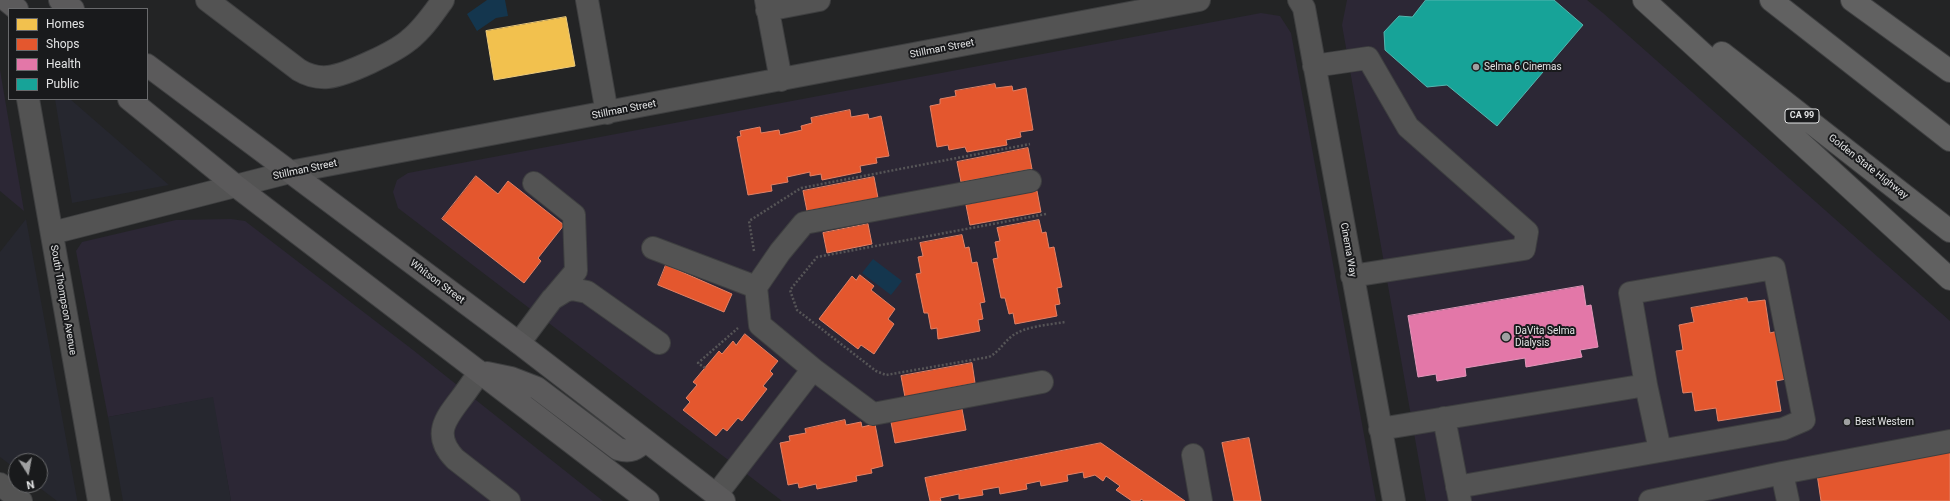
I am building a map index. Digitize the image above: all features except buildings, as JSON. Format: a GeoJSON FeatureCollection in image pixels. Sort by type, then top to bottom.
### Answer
{"type":"FeatureCollection","features":[{"type":"Feature","properties":{"kind":"highway"},"geometry":{"type":"LineString","coordinates":[[1644,0],[1950,279]]}},
{"type":"Feature","properties":{"kind":"highway","name":"Golden State Highway"},"geometry":{"type":"LineString","coordinates":[[1654,0],[1950,231]]}},
{"type":"Feature","properties":{"kind":"highway"},"geometry":{"type":"LineString","coordinates":[[1772,0],[1950,140]]}},
{"type":"Feature","properties":{"kind":"highway"},"geometry":{"type":"LineString","coordinates":[[1852,0],[1950,70]]}},
{"type":"Feature","properties":{"kind":"main road"},"geometry":{"type":"LineString","coordinates":[[60,0],[71,8]]}},
{"type":"Feature","properties":{"kind":"main road","name":"Whitson Street"},"geometry":{"type":"LineString","coordinates":[[148,66],[519,343],[720,498]]}},
{"type":"Feature","properties":{"kind":"main road"},"geometry":{"type":"LineString","coordinates":[[130,100],[236,186],[648,501]]}},
{"type":"Feature","properties":{"kind":"main road"},"geometry":{"type":"LineString","coordinates":[[480,372],[511,378],[537,388],[618,449],[627,452],[635,449],[646,441]]}},
{"type":"Feature","properties":{"kind":"street"},"geometry":{"type":"LineString","coordinates":[[207,0],[299,70],[310,76],[319,77],[341,74],[400,47],[419,31],[443,0]]}},
{"type":"Feature","properties":{"kind":"street"},"geometry":{"type":"LineString","coordinates":[[587,0],[607,113]]}},
{"type":"Feature","properties":{"kind":"street"},"geometry":{"type":"LineString","coordinates":[[781,80],[766,5],[820,0]]}},
{"type":"Feature","properties":{"kind":"street","name":"Stillman Street"},"geometry":{"type":"LineString","coordinates":[[52,233],[290,172],[1199,0]]}},
{"type":"Feature","properties":{"kind":"street","name":"Cinema Way"},"geometry":{"type":"LineString","coordinates":[[1299,0],[1304,8],[1394,501]]}},
{"type":"Feature","properties":{"kind":"street"},"geometry":{"type":"LineString","coordinates":[[1314,66],[1368,58],[1408,127],[1527,232],[1524,249],[1352,276]]}},
{"type":"Feature","properties":{"kind":"street","name":"South Thompson Avenue"},"geometry":{"type":"LineString","coordinates":[[28,100],[99,501]]}},
{"type":"Feature","properties":{"kind":"street"},"geometry":{"type":"LineString","coordinates":[[1030,181],[804,224],[780,252],[756,287],[760,325],[873,414],[1042,382]]}},
{"type":"Feature","properties":{"kind":"street"},"geometry":{"type":"LineString","coordinates":[[519,343],[552,299],[576,271],[574,215],[534,183]]}},
{"type":"Feature","properties":{"kind":"street"},"geometry":{"type":"LineString","coordinates":[[653,248],[756,287]]}},
{"type":"Feature","properties":{"kind":"street"},"geometry":{"type":"LineString","coordinates":[[1444,418],[1459,494],[1660,450],[1783,429],[1804,420],[1774,268],[1630,293],[1646,385],[1660,450]]}},
{"type":"Feature","properties":{"kind":"street"},"geometry":{"type":"LineString","coordinates":[[552,299],[564,291],[572,289],[587,292],[659,343]]}},
{"type":"Feature","properties":{"kind":"street"},"geometry":{"type":"LineString","coordinates":[[720,498],[814,369]]}},
{"type":"Feature","properties":{"kind":"street"},"geometry":{"type":"LineString","coordinates":[[480,372],[448,415],[444,424],[443,442],[455,459],[509,501]]}},
{"type":"Feature","properties":{"kind":"street"},"geometry":{"type":"LineString","coordinates":[[1380,428],[1646,385]]}},
{"type":"Feature","properties":{"kind":"street"},"geometry":{"type":"LineString","coordinates":[[1650,501],[1782,473],[1950,441]]}},
{"type":"Feature","properties":{"kind":"street"},"geometry":{"type":"LineString","coordinates":[[1193,455],[1201,501]]}},
{"type":"Feature","properties":{"kind":"street"},"geometry":{"type":"LineString","coordinates":[[1782,473],[1788,501]]}},
{"type":"Feature","properties":{"kind":"street"},"geometry":{"type":"LineString","coordinates":[[0,484],[21,501]]}},
{"type":"Feature","properties":{"kind":"path"},"geometry":{"type":"LineString","coordinates":[[1046,214],[817,257],[790,290],[797,310],[876,371],[886,375],[989,356],[999,351],[1007,340],[1017,333],[1029,329],[1065,322]]}},
{"type":"Feature","properties":{"kind":"shaded area"},"geometry":{"type":"Polygon","coordinates":[[[1347,0],[1587,0],[1603,13],[1950,321],[1950,501],[1426,501],[1342,25],[1347,0]]]}},
{"type":"Feature","properties":{"kind":"shaded area"},"geometry":{"type":"Polygon","coordinates":[[[1261,13],[1280,16],[1291,33],[1376,501],[782,501],[398,208],[393,192],[397,180],[408,173],[1261,13]]]}},
{"type":"Feature","properties":{"kind":"shaded area"},"geometry":{"type":"Polygon","coordinates":[[[0,70],[24,211],[0,191],[0,70]]]}},
{"type":"Feature","properties":{"kind":"shaded area"},"geometry":{"type":"Polygon","coordinates":[[[55,100],[71,100],[169,185],[72,203],[55,100]]]}},
{"type":"Feature","properties":{"kind":"shaded area"},"geometry":{"type":"Polygon","coordinates":[[[26,219],[77,501],[57,501],[46,493],[48,493],[48,453],[8,453],[8,463],[0,457],[0,252],[26,219]]]}},
{"type":"Feature","properties":{"kind":"shaded area"},"geometry":{"type":"Polygon","coordinates":[[[231,219],[245,221],[413,350],[603,501],[231,501],[212,398],[108,417],[76,251],[82,242],[176,220],[231,219]]]}},
{"type":"Feature","properties":{"kind":"shaded area"},"geometry":{"type":"Polygon","coordinates":[[[213,397],[231,501],[123,501],[108,417],[213,397]]]}},
{"type":"Feature","properties":{"kind":"water"},"geometry":{"type":"Polygon","coordinates":[[[487,0],[505,0],[508,16],[496,18],[477,31],[467,14],[487,0]]]}},
{"type":"Feature","properties":{"kind":"water"},"geometry":{"type":"Polygon","coordinates":[[[873,259],[902,281],[891,295],[862,273],[873,259]]]}},
{"type":"Feature","properties":{"kind":"place","name":"Selma 6 Cinemas"},"geometry":{"type":"Point","coordinates":[1476,67]}},
{"type":"Feature","properties":{"kind":"place","name":"DaVita Selma Dialysis"},"geometry":{"type":"Point","coordinates":[1506,337]}},
{"type":"Feature","properties":{"kind":"place","name":"Best Western"},"geometry":{"type":"Point","coordinates":[1847,422]}}]}
